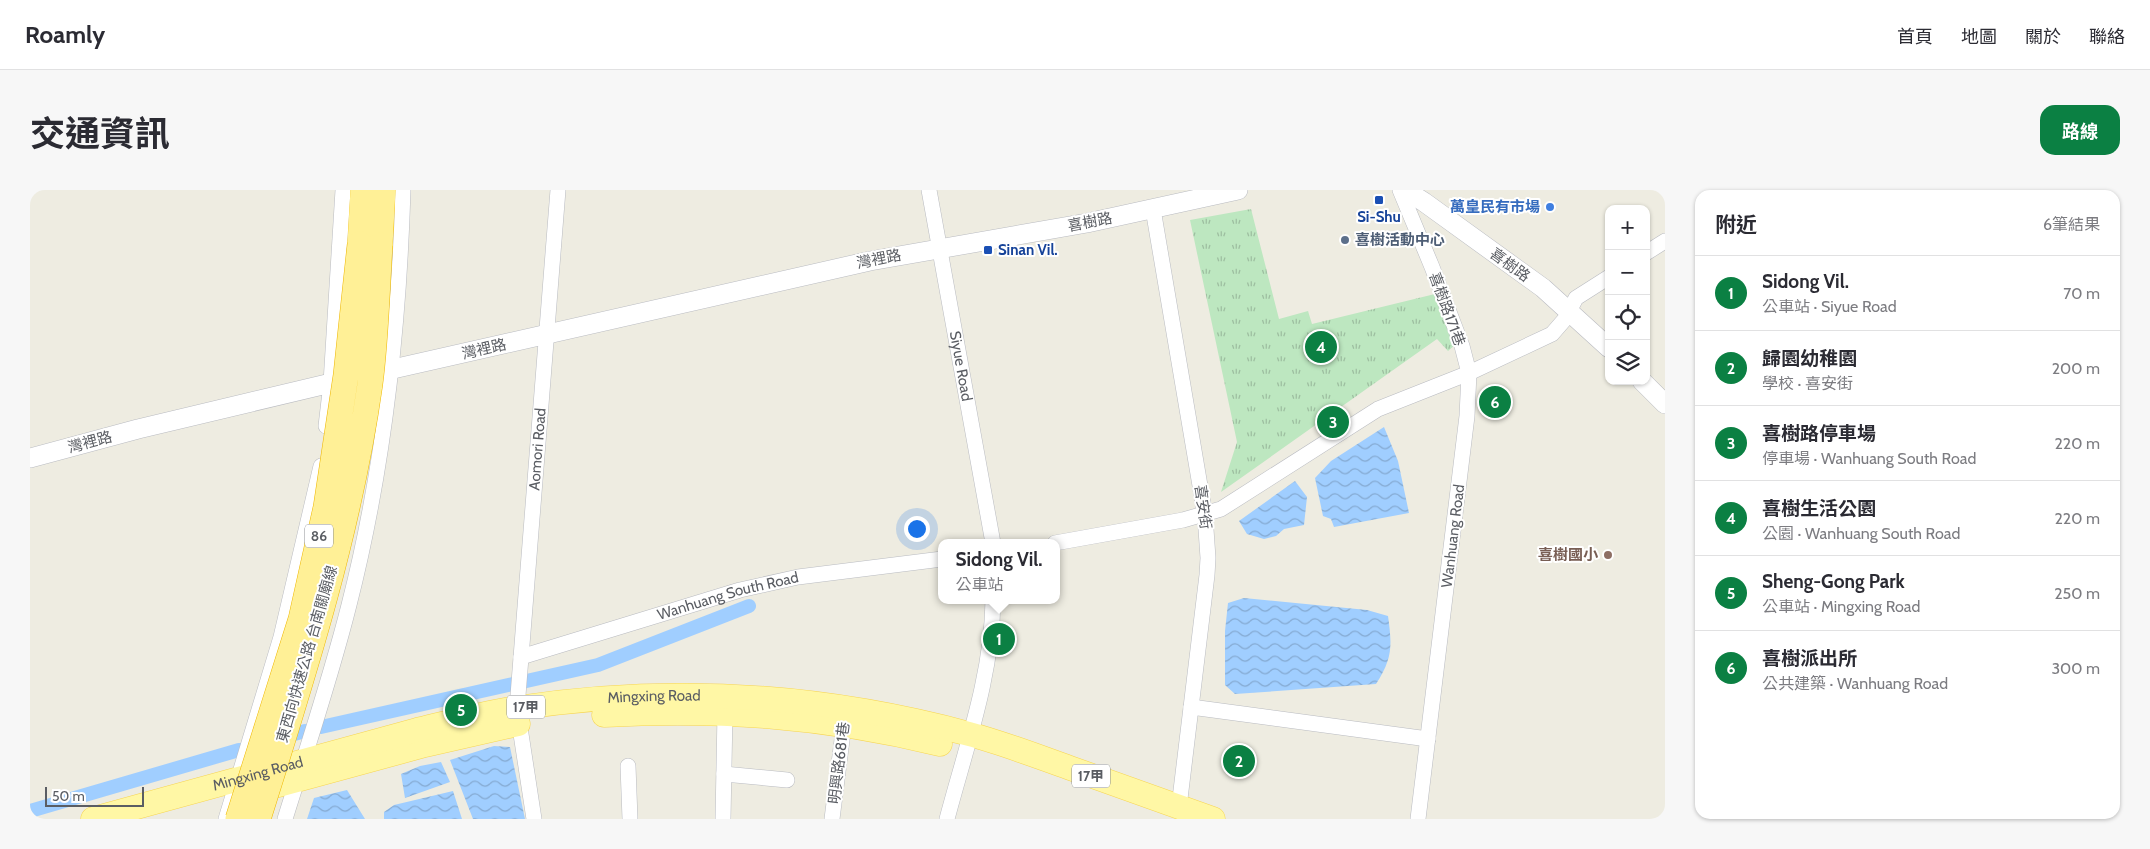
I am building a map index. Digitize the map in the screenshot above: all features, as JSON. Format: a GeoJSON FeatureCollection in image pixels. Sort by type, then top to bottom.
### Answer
{"type":"FeatureCollection","features":[{"type":"Feature","properties":{"kind":"highway","name":"東西向快速公路 台南關廟線"},"geometry":{"type":"LineString","coordinates":[[258,819],[319,624],[348,507],[370,384],[370,245],[363,190]]}},
{"type":"Feature","properties":{"kind":"highway","name":"東西向快速公路 台南關廟線"},"geometry":{"type":"LineString","coordinates":[[233,804],[301,619],[326,507],[346,375],[370,245],[383,190]]}},
{"type":"Feature","properties":{"kind":"main road","name":"Mingxing Road"},"geometry":{"type":"LineString","coordinates":[[155,819],[233,804],[300,771],[417,730],[589,700],[659,695],[727,695],[845,715]]}},
{"type":"Feature","properties":{"kind":"main road","name":"Mingxing Road"},"geometry":{"type":"LineString","coordinates":[[517,713],[608,715],[661,712],[788,716],[845,715],[911,719],[968,742],[1172,813],[1212,819]]}},
{"type":"Feature","properties":{"kind":"main road","name":"Mingxing Road"},"geometry":{"type":"LineString","coordinates":[[93,819],[233,804]]}},
{"type":"Feature","properties":{"kind":"street"},"geometry":{"type":"LineString","coordinates":[[233,804],[286,617],[322,463],[331,384],[343,190]]}},
{"type":"Feature","properties":{"kind":"street"},"geometry":{"type":"LineString","coordinates":[[285,819],[349,605],[377,470],[391,370],[403,190]]}},
{"type":"Feature","properties":{"kind":"street","name":"Aomori Road"},"geometry":{"type":"LineString","coordinates":[[534,819],[517,713],[558,190]]}},
{"type":"Feature","properties":{"kind":"street","name":"Siyue Road"},"geometry":{"type":"LineString","coordinates":[[929,190],[992,539]]}},
{"type":"Feature","properties":{"kind":"street","name":"喜樹路"},"geometry":{"type":"LineString","coordinates":[[940,248],[1086,224],[1238,190]]}},
{"type":"Feature","properties":{"kind":"street","name":"喜樹路171巷"},"geometry":{"type":"LineString","coordinates":[[1400,190],[1462,346],[1469,373]]}},
{"type":"Feature","properties":{"kind":"street","name":"喜樹路"},"geometry":{"type":"LineString","coordinates":[[1405,190],[1543,288],[1605,344]]}},
{"type":"Feature","properties":{"kind":"street","name":"喜安街"},"geometry":{"type":"LineString","coordinates":[[1153,209],[1205,515],[1208,558],[1191,707],[1172,813]]}},
{"type":"Feature","properties":{"kind":"street"},"geometry":{"type":"LineString","coordinates":[[1650,250],[1665,241]]}},
{"type":"Feature","properties":{"kind":"street","name":"灣裡路"},"geometry":{"type":"LineString","coordinates":[[30,458],[138,429],[546,334],[870,261],[940,248]]}},
{"type":"Feature","properties":{"kind":"street"},"geometry":{"type":"LineString","coordinates":[[1060,542],[1205,515],[1235,502],[1378,409],[1469,373],[1552,334],[1565,319],[1568,310],[1576,298],[1605,280]]}},
{"type":"Feature","properties":{"kind":"street","name":"Wanhuang Road"},"geometry":{"type":"LineString","coordinates":[[1418,819],[1468,416],[1469,373]]}},
{"type":"Feature","properties":{"kind":"street"},"geometry":{"type":"LineString","coordinates":[[1646,385],[1665,404]]}},
{"type":"Feature","properties":{"kind":"street","name":"Wanhuang South Road"},"geometry":{"type":"LineString","coordinates":[[521,657],[740,590],[798,577],[938,560]]}},
{"type":"Feature","properties":{"kind":"street"},"geometry":{"type":"LineString","coordinates":[[947,819],[982,693],[991,647],[993,604]]}},
{"type":"Feature","properties":{"kind":"street"},"geometry":{"type":"LineString","coordinates":[[1191,707],[1428,739]]}},
{"type":"Feature","properties":{"kind":"street"},"geometry":{"type":"LineString","coordinates":[[723,819],[725,713]]}},
{"type":"Feature","properties":{"kind":"street","name":"明興路681巷"},"geometry":{"type":"LineString","coordinates":[[832,819],[845,715]]}},
{"type":"Feature","properties":{"kind":"street"},"geometry":{"type":"LineString","coordinates":[[628,766],[630,819]]}},
{"type":"Feature","properties":{"kind":"street"},"geometry":{"type":"LineString","coordinates":[[724,774],[786,780]]}},
{"type":"Feature","properties":{"kind":"green space"},"geometry":{"type":"Polygon","coordinates":[[[1251,209],[1279,319],[1308,311],[1312,324],[1439,293],[1456,344],[1448,351],[1437,339],[1221,492],[1237,442],[1190,220],[1251,209]]]}},
{"type":"Feature","properties":{"kind":"water"},"geometry":{"type":"Polygon","coordinates":[[[1384,427],[1398,461],[1409,513],[1334,527],[1331,519],[1323,516],[1315,478],[1331,461],[1384,427]]]}},
{"type":"Feature","properties":{"kind":"water"},"geometry":{"type":"Polygon","coordinates":[[[1295,481],[1307,497],[1304,525],[1284,529],[1276,536],[1264,539],[1247,534],[1239,521],[1295,481]]]}},
{"type":"Feature","properties":{"kind":"water"},"geometry":{"type":"Polygon","coordinates":[[[1244,598],[1367,610],[1388,616],[1390,651],[1382,675],[1376,684],[1235,694],[1225,685],[1225,631],[1228,603],[1244,598]]]}},
{"type":"Feature","properties":{"kind":"water"},"geometry":{"type":"Polygon","coordinates":[[[494,746],[510,747],[525,819],[473,819],[450,760],[494,746]]]}},
{"type":"Feature","properties":{"kind":"water"},"geometry":{"type":"Polygon","coordinates":[[[441,762],[450,782],[405,798],[401,774],[420,766],[441,762]]]}},
{"type":"Feature","properties":{"kind":"water"},"geometry":{"type":"Polygon","coordinates":[[[347,790],[365,819],[307,819],[314,798],[347,790]]]}},
{"type":"Feature","properties":{"kind":"water"},"geometry":{"type":"Polygon","coordinates":[[[453,791],[462,819],[384,819],[384,812],[394,805],[453,791]]]}},
{"type":"Feature","properties":{"kind":"waterway"},"geometry":{"type":"LineString","coordinates":[[321,727],[598,665],[749,606]]}},
{"type":"Feature","properties":{"kind":"waterway"},"geometry":{"type":"LineString","coordinates":[[280,738],[305,731]]}},
{"type":"Feature","properties":{"kind":"waterway"},"geometry":{"type":"LineString","coordinates":[[30,811],[239,750]]}},
{"type":"Feature","properties":{"kind":"place","name":"Si-Shu"},"geometry":{"type":"Point","coordinates":[1379,200]}},
{"type":"Feature","properties":{"kind":"place","name":"萬皇民有市場"},"geometry":{"type":"Point","coordinates":[1550,207]}},
{"type":"Feature","properties":{"kind":"place","name":"喜樹活動中心"},"geometry":{"type":"Point","coordinates":[1345,240]}},
{"type":"Feature","properties":{"kind":"place","name":"Sinan Vil."},"geometry":{"type":"Point","coordinates":[988,250]}},
{"type":"Feature","properties":{"kind":"place","name":"喜樹生活公園"},"geometry":{"type":"Point","coordinates":[1321,347]}},
{"type":"Feature","properties":{"kind":"place","name":"喜樹派出所"},"geometry":{"type":"Point","coordinates":[1495,402]}},
{"type":"Feature","properties":{"kind":"place","name":"喜樹路停車場"},"geometry":{"type":"Point","coordinates":[1333,422]}},
{"type":"Feature","properties":{"kind":"place","name":"喜樹國小"},"geometry":{"type":"Point","coordinates":[1608,555]}},
{"type":"Feature","properties":{"kind":"place","name":"Sidong Vil."},"geometry":{"type":"Point","coordinates":[999,639]}},
{"type":"Feature","properties":{"kind":"place","name":"Sheng-Gong Park"},"geometry":{"type":"Point","coordinates":[461,710]}},
{"type":"Feature","properties":{"kind":"place","name":"歸園幼稚園"},"geometry":{"type":"Point","coordinates":[1239,761]}}]}
